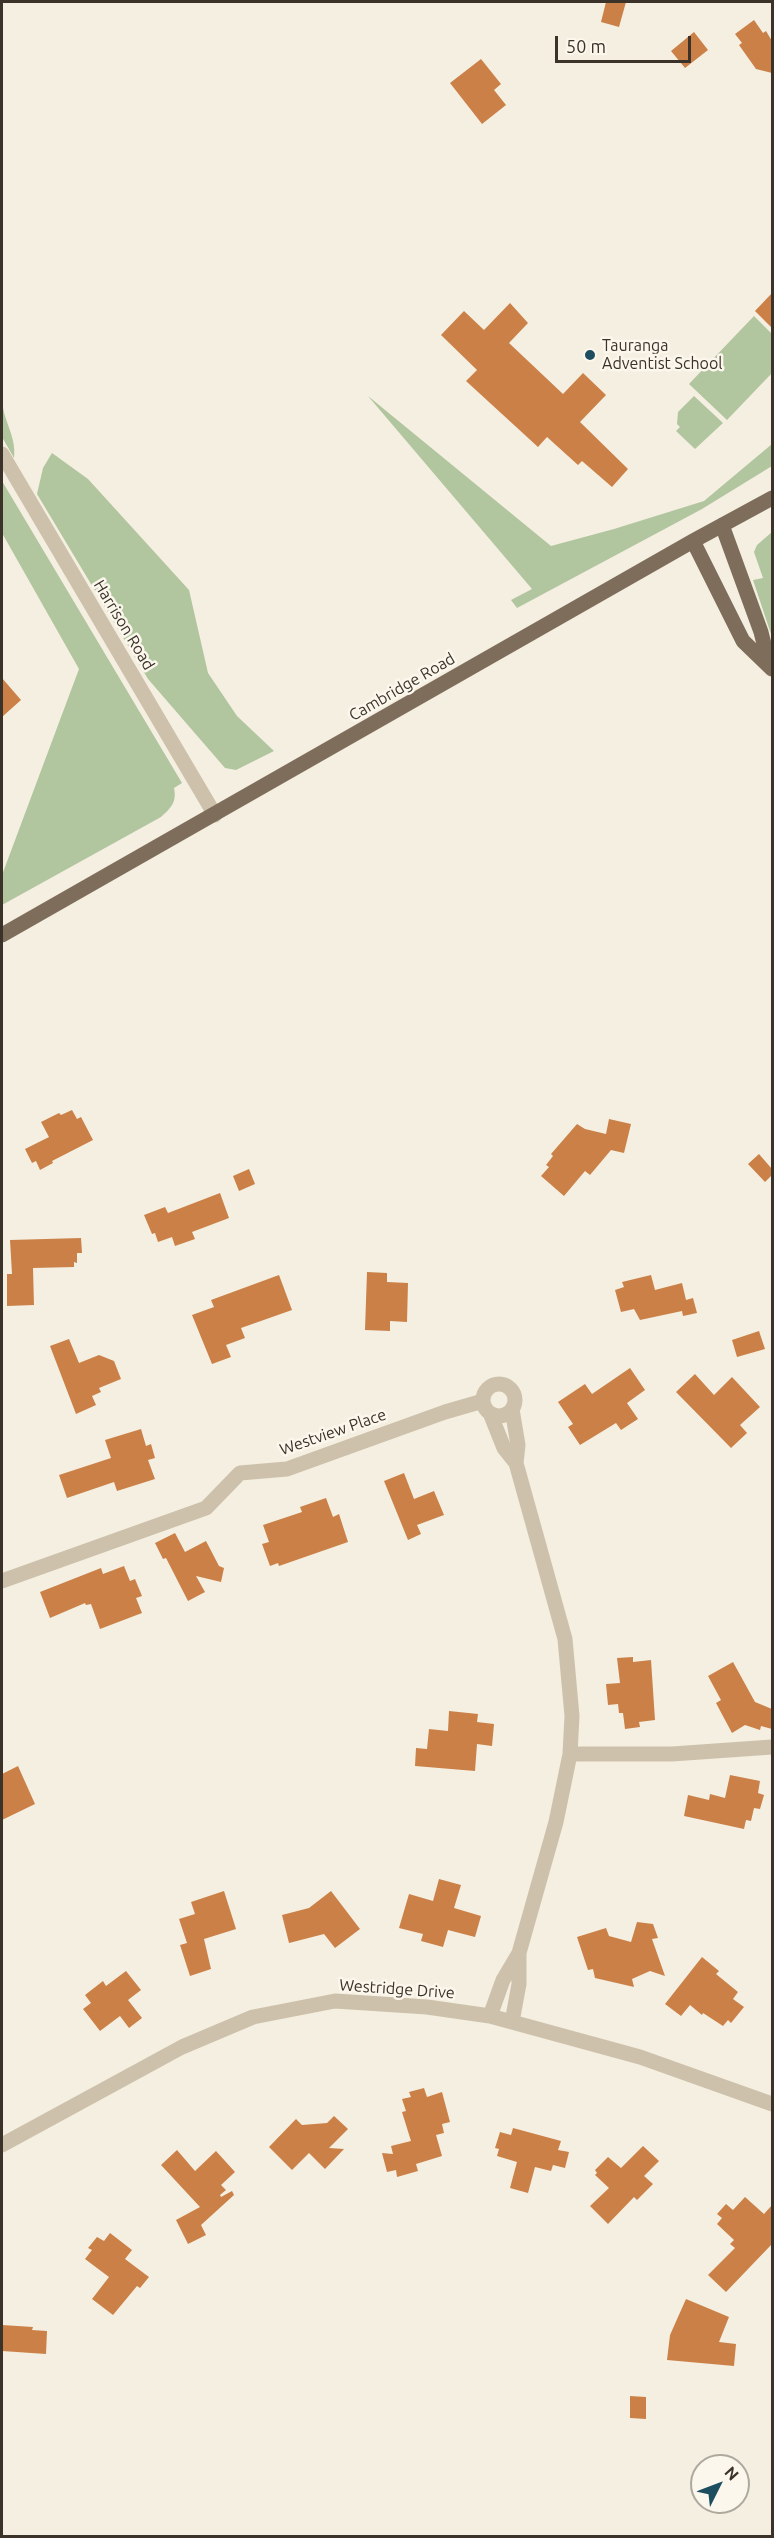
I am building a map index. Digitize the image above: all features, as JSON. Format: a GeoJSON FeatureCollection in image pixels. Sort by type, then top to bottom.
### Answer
{"type":"FeatureCollection","features":[{"type":"Feature","properties":{"kind":"main road","name":"Cambridge Road"},"geometry":{"type":"LineString","coordinates":[[2,935],[772,498]]}},
{"type":"Feature","properties":{"kind":"main road"},"geometry":{"type":"LineString","coordinates":[[722,525],[761,632],[771,667]]}},
{"type":"Feature","properties":{"kind":"main road"},"geometry":{"type":"LineString","coordinates":[[693,541],[743,641],[771,667]]}},
{"type":"Feature","properties":{"kind":"street","name":"Harrison Road"},"geometry":{"type":"LineString","coordinates":[[2,454],[215,815]]}},
{"type":"Feature","properties":{"kind":"street"},"geometry":{"type":"LineString","coordinates":[[512,2022],[519,1984],[519,1953],[556,1822],[570,1754],[572,1708],[565,1639],[516,1463],[518,1445],[512,1409],[514,1395],[505,1385],[494,1384],[488,1388],[486,1407],[504,1448],[516,1463]]}},
{"type":"Feature","properties":{"kind":"street"},"geometry":{"type":"LineString","coordinates":[[486,1407],[503,1415],[512,1409]]}},
{"type":"Feature","properties":{"kind":"street","name":"Westview Place"},"geometry":{"type":"LineString","coordinates":[[2,1581],[206,1508],[240,1473],[287,1468],[445,1412],[486,1407]]}},
{"type":"Feature","properties":{"kind":"street"},"geometry":{"type":"LineString","coordinates":[[570,1754],[672,1754],[772,1747]]}},
{"type":"Feature","properties":{"kind":"street"},"geometry":{"type":"LineString","coordinates":[[490,2016],[502,1980],[519,1953]]}},
{"type":"Feature","properties":{"kind":"street","name":"Westridge Drive"},"geometry":{"type":"LineString","coordinates":[[2,2145],[182,2047],[254,2017],[335,2001],[427,2007],[490,2016],[640,2057],[772,2104]]}},
{"type":"Feature","properties":{"kind":"green space"},"geometry":{"type":"Polygon","coordinates":[[[754,316],[772,334],[772,373],[727,420],[689,384],[754,316]]]}},
{"type":"Feature","properties":{"kind":"green space"},"geometry":{"type":"Polygon","coordinates":[[[368,396],[551,546],[704,501],[772,444],[772,466],[702,509],[517,608],[511,600],[532,589],[368,396]]]}},
{"type":"Feature","properties":{"kind":"green space"},"geometry":{"type":"Polygon","coordinates":[[[694,396],[723,423],[695,449],[676,431],[680,427],[677,424],[678,412],[694,396]]]}},
{"type":"Feature","properties":{"kind":"green space"},"geometry":{"type":"Polygon","coordinates":[[[2,397],[4,413],[13,442],[14,458],[2,437],[2,397]]]}},
{"type":"Feature","properties":{"kind":"green space"},"geometry":{"type":"Polygon","coordinates":[[[52,453],[88,479],[189,590],[208,673],[237,716],[274,751],[236,770],[225,768],[148,679],[37,494],[43,468],[52,453]]]}},
{"type":"Feature","properties":{"kind":"green space"},"geometry":{"type":"Polygon","coordinates":[[[2,481],[182,783],[174,788],[175,797],[172,804],[161,817],[2,905],[2,875],[79,669],[2,533],[2,481]]]}},
{"type":"Feature","properties":{"kind":"green space"},"geometry":{"type":"Polygon","coordinates":[[[772,532],[772,637],[753,580],[763,578],[754,552],[757,545],[772,532]]]}},
{"type":"Feature","properties":{"kind":"building"},"geometry":{"type":"Polygon","coordinates":[[[606,2],[626,2],[619,27],[601,22],[606,2]]]}},
{"type":"Feature","properties":{"kind":"building"},"geometry":{"type":"Polygon","coordinates":[[[754,20],[763,33],[766,31],[772,41],[772,73],[756,69],[739,45],[742,43],[735,34],[754,20]]]}},
{"type":"Feature","properties":{"kind":"building"},"geometry":{"type":"Polygon","coordinates":[[[694,32],[708,50],[685,68],[671,51],[694,32]]]}},
{"type":"Feature","properties":{"kind":"building"},"geometry":{"type":"Polygon","coordinates":[[[481,59],[501,84],[494,90],[506,105],[482,124],[450,83],[481,59]]]}},
{"type":"Feature","properties":{"kind":"building"},"geometry":{"type":"Polygon","coordinates":[[[772,293],[772,328],[755,311],[772,293]]]}},
{"type":"Feature","properties":{"kind":"building"},"geometry":{"type":"Polygon","coordinates":[[[510,303],[528,323],[509,343],[563,394],[583,373],[606,395],[580,422],[628,469],[612,487],[582,461],[578,465],[547,437],[538,447],[466,381],[477,370],[441,335],[464,311],[484,330],[510,303]]]}},
{"type":"Feature","properties":{"kind":"building"},"geometry":{"type":"Polygon","coordinates":[[[2,678],[21,700],[2,717],[2,678]]]}},
{"type":"Feature","properties":{"kind":"building"},"geometry":{"type":"Polygon","coordinates":[[[72,1110],[77,1119],[81,1117],[93,1140],[52,1161],[53,1163],[40,1170],[36,1161],[32,1163],[25,1149],[49,1137],[41,1122],[59,1113],[61,1115],[72,1110]]]}},
{"type":"Feature","properties":{"kind":"building"},"geometry":{"type":"Polygon","coordinates":[[[609,1119],[631,1124],[624,1153],[611,1150],[590,1175],[585,1171],[564,1196],[541,1176],[549,1167],[546,1165],[553,1156],[551,1154],[577,1124],[585,1129],[606,1134],[609,1119]]]}},
{"type":"Feature","properties":{"kind":"building"},"geometry":{"type":"Polygon","coordinates":[[[759,1154],[772,1169],[772,1175],[765,1182],[748,1164],[759,1154]]]}},
{"type":"Feature","properties":{"kind":"building"},"geometry":{"type":"Polygon","coordinates":[[[249,1169],[255,1184],[239,1191],[233,1176],[249,1169]]]}},
{"type":"Feature","properties":{"kind":"building"},"geometry":{"type":"Polygon","coordinates":[[[220,1193],[229,1218],[192,1232],[195,1239],[175,1246],[172,1237],[158,1242],[155,1233],[152,1234],[144,1215],[165,1207],[168,1213],[220,1193]]]}},
{"type":"Feature","properties":{"kind":"building"},"geometry":{"type":"Polygon","coordinates":[[[81,1238],[82,1253],[77,1253],[77,1263],[74,1262],[74,1267],[33,1268],[34,1305],[7,1306],[7,1274],[12,1274],[10,1240],[81,1238]]]}},
{"type":"Feature","properties":{"kind":"building"},"geometry":{"type":"Polygon","coordinates":[[[367,1272],[387,1273],[387,1282],[408,1283],[407,1322],[390,1321],[390,1331],[365,1330],[367,1272]]]}},
{"type":"Feature","properties":{"kind":"building"},"geometry":{"type":"Polygon","coordinates":[[[279,1275],[292,1310],[241,1328],[245,1338],[226,1345],[231,1357],[212,1364],[192,1315],[214,1307],[211,1300],[279,1275]]]}},
{"type":"Feature","properties":{"kind":"building"},"geometry":{"type":"Polygon","coordinates":[[[651,1275],[655,1290],[682,1283],[686,1300],[693,1298],[697,1313],[683,1316],[682,1311],[640,1320],[634,1309],[621,1312],[615,1290],[624,1287],[622,1282],[651,1275]]]}},
{"type":"Feature","properties":{"kind":"building"},"geometry":{"type":"Polygon","coordinates":[[[759,1331],[765,1349],[737,1357],[732,1340],[759,1331]]]}},
{"type":"Feature","properties":{"kind":"building"},"geometry":{"type":"Polygon","coordinates":[[[69,1339],[79,1363],[99,1355],[114,1361],[121,1379],[99,1388],[101,1392],[92,1396],[96,1405],[76,1414],[50,1346],[69,1339]]]}},
{"type":"Feature","properties":{"kind":"building"},"geometry":{"type":"Polygon","coordinates":[[[630,1368],[645,1390],[627,1403],[638,1419],[621,1430],[616,1423],[580,1445],[568,1427],[573,1424],[558,1402],[585,1384],[592,1394],[630,1368]]]}},
{"type":"Feature","properties":{"kind":"building"},"geometry":{"type":"Polygon","coordinates":[[[695,1374],[714,1395],[732,1377],[760,1407],[740,1425],[747,1433],[731,1448],[676,1392],[695,1374]]]}},
{"type":"Feature","properties":{"kind":"building"},"geometry":{"type":"Polygon","coordinates":[[[141,1429],[146,1446],[151,1444],[155,1458],[148,1460],[155,1479],[117,1491],[114,1482],[67,1498],[59,1475],[111,1458],[105,1440],[141,1429]]]}},
{"type":"Feature","properties":{"kind":"building"},"geometry":{"type":"Polygon","coordinates":[[[404,1473],[414,1499],[434,1491],[444,1515],[417,1525],[421,1534],[408,1540],[384,1481],[404,1473]]]}},
{"type":"Feature","properties":{"kind":"building"},"geometry":{"type":"Polygon","coordinates":[[[326,1498],[333,1517],[339,1514],[348,1542],[279,1566],[278,1563],[270,1566],[262,1544],[269,1542],[263,1525],[302,1512],[300,1507],[326,1498]]]}},
{"type":"Feature","properties":{"kind":"building"},"geometry":{"type":"Polygon","coordinates":[[[175,1533],[185,1552],[206,1541],[219,1566],[224,1568],[221,1582],[196,1576],[205,1592],[188,1601],[166,1558],[163,1559],[155,1543],[175,1533]]]}},
{"type":"Feature","properties":{"kind":"building"},"geometry":{"type":"Polygon","coordinates":[[[124,1566],[130,1581],[135,1579],[142,1596],[136,1598],[142,1613],[100,1629],[91,1604],[86,1605],[85,1603],[50,1618],[40,1592],[101,1568],[103,1574],[124,1566]]]}},
{"type":"Feature","properties":{"kind":"building"},"geometry":{"type":"Polygon","coordinates":[[[633,1657],[633,1662],[651,1660],[655,1720],[639,1722],[640,1727],[625,1729],[623,1713],[619,1713],[618,1704],[608,1705],[606,1684],[620,1683],[617,1658],[633,1657]]]}},
{"type":"Feature","properties":{"kind":"building"},"geometry":{"type":"Polygon","coordinates":[[[733,1662],[755,1702],[772,1709],[772,1729],[761,1726],[760,1730],[745,1725],[732,1733],[716,1703],[721,1700],[708,1676],[733,1662]]]}},
{"type":"Feature","properties":{"kind":"building"},"geometry":{"type":"Polygon","coordinates":[[[449,1711],[478,1714],[477,1722],[494,1724],[492,1746],[477,1744],[475,1771],[415,1766],[416,1748],[427,1749],[429,1729],[448,1731],[449,1711]]]}},
{"type":"Feature","properties":{"kind":"building"},"geometry":{"type":"Polygon","coordinates":[[[18,1766],[35,1804],[2,1820],[2,1774],[18,1766]]]}},
{"type":"Feature","properties":{"kind":"building"},"geometry":{"type":"Polygon","coordinates":[[[730,1775],[760,1781],[758,1793],[764,1795],[760,1809],[754,1808],[751,1821],[746,1820],[744,1829],[684,1816],[688,1795],[709,1800],[710,1794],[725,1798],[730,1775]]]}},
{"type":"Feature","properties":{"kind":"building"},"geometry":{"type":"Polygon","coordinates":[[[439,1879],[461,1885],[454,1908],[481,1916],[475,1937],[448,1930],[443,1947],[421,1941],[423,1934],[399,1928],[409,1894],[433,1901],[439,1879]]]}},
{"type":"Feature","properties":{"kind":"building"},"geometry":{"type":"Polygon","coordinates":[[[224,1891],[236,1929],[204,1939],[211,1969],[190,1976],[180,1945],[187,1943],[179,1919],[195,1914],[191,1902],[224,1891]]]}},
{"type":"Feature","properties":{"kind":"building"},"geometry":{"type":"Polygon","coordinates":[[[331,1891],[360,1929],[335,1948],[324,1934],[289,1943],[282,1915],[309,1908],[331,1891]]]}},
{"type":"Feature","properties":{"kind":"building"},"geometry":{"type":"Polygon","coordinates":[[[637,1922],[653,1924],[658,1938],[652,1939],[665,1976],[650,1971],[632,1979],[634,1987],[595,1978],[593,1969],[588,1970],[577,1937],[606,1928],[609,1936],[631,1942],[637,1922]]]}},
{"type":"Feature","properties":{"kind":"building"},"geometry":{"type":"Polygon","coordinates":[[[702,1957],[719,1971],[716,1974],[738,1992],[733,1999],[744,2007],[731,2023],[728,2020],[723,2026],[703,2013],[702,2015],[690,2005],[681,2016],[665,2004],[702,1957]]]}},
{"type":"Feature","properties":{"kind":"building"},"geometry":{"type":"Polygon","coordinates":[[[126,1971],[141,1990],[128,2000],[142,2018],[129,2028],[120,2016],[100,2031],[83,2009],[91,2003],[85,1995],[103,1981],[106,1986],[126,1971]]]}},
{"type":"Feature","properties":{"kind":"building"},"geometry":{"type":"Polygon","coordinates":[[[424,2088],[427,2097],[442,2092],[450,2122],[442,2124],[444,2133],[436,2135],[442,2156],[416,2164],[418,2171],[397,2177],[396,2170],[387,2172],[382,2153],[393,2154],[391,2146],[411,2141],[402,2112],[406,2111],[402,2099],[411,2097],[409,2092],[424,2088]]]}},
{"type":"Feature","properties":{"kind":"building"},"geometry":{"type":"Polygon","coordinates":[[[334,2116],[348,2129],[329,2148],[344,2149],[325,2169],[309,2153],[292,2170],[269,2147],[296,2119],[302,2125],[327,2123],[334,2116]]]}},
{"type":"Feature","properties":{"kind":"building"},"geometry":{"type":"Polygon","coordinates":[[[513,2128],[561,2141],[558,2150],[569,2152],[565,2168],[553,2165],[551,2171],[535,2167],[528,2193],[510,2188],[517,2162],[497,2156],[499,2149],[495,2148],[500,2132],[511,2135],[513,2128]]]}},
{"type":"Feature","properties":{"kind":"building"},"geometry":{"type":"Polygon","coordinates":[[[643,2146],[659,2161],[644,2176],[653,2184],[637,2200],[634,2197],[608,2224],[590,2206],[609,2188],[595,2175],[597,2173],[595,2170],[608,2157],[621,2168],[643,2146]]]}},
{"type":"Feature","properties":{"kind":"building"},"geometry":{"type":"Polygon","coordinates":[[[177,2150],[195,2171],[216,2151],[235,2172],[221,2185],[226,2190],[220,2195],[221,2197],[232,2191],[234,2195],[201,2225],[206,2235],[188,2244],[176,2220],[200,2207],[161,2165],[177,2150]]]}},
{"type":"Feature","properties":{"kind":"building"},"geometry":{"type":"Polygon","coordinates":[[[745,2197],[764,2214],[772,2205],[772,2244],[726,2292],[708,2275],[735,2248],[730,2244],[734,2240],[717,2224],[722,2218],[717,2214],[726,2204],[733,2210],[745,2197]]]}},
{"type":"Feature","properties":{"kind":"building"},"geometry":{"type":"Polygon","coordinates":[[[110,2233],[132,2250],[125,2259],[149,2277],[140,2288],[137,2286],[113,2315],[92,2299],[109,2277],[85,2259],[92,2250],[88,2248],[97,2237],[104,2241],[110,2233]]]}},
{"type":"Feature","properties":{"kind":"building"},"geometry":{"type":"Polygon","coordinates":[[[686,2299],[729,2317],[719,2342],[736,2344],[734,2366],[667,2360],[670,2335],[686,2299]]]}},
{"type":"Feature","properties":{"kind":"building"},"geometry":{"type":"Polygon","coordinates":[[[2,2325],[33,2327],[32,2330],[47,2331],[46,2354],[2,2351],[2,2325]]]}},
{"type":"Feature","properties":{"kind":"building"},"geometry":{"type":"Polygon","coordinates":[[[630,2396],[646,2397],[646,2419],[630,2418],[630,2396]]]}},
{"type":"Feature","properties":{"kind":"place","name":"Tauranga Adventist School"},"geometry":{"type":"Point","coordinates":[590,355]}}]}
